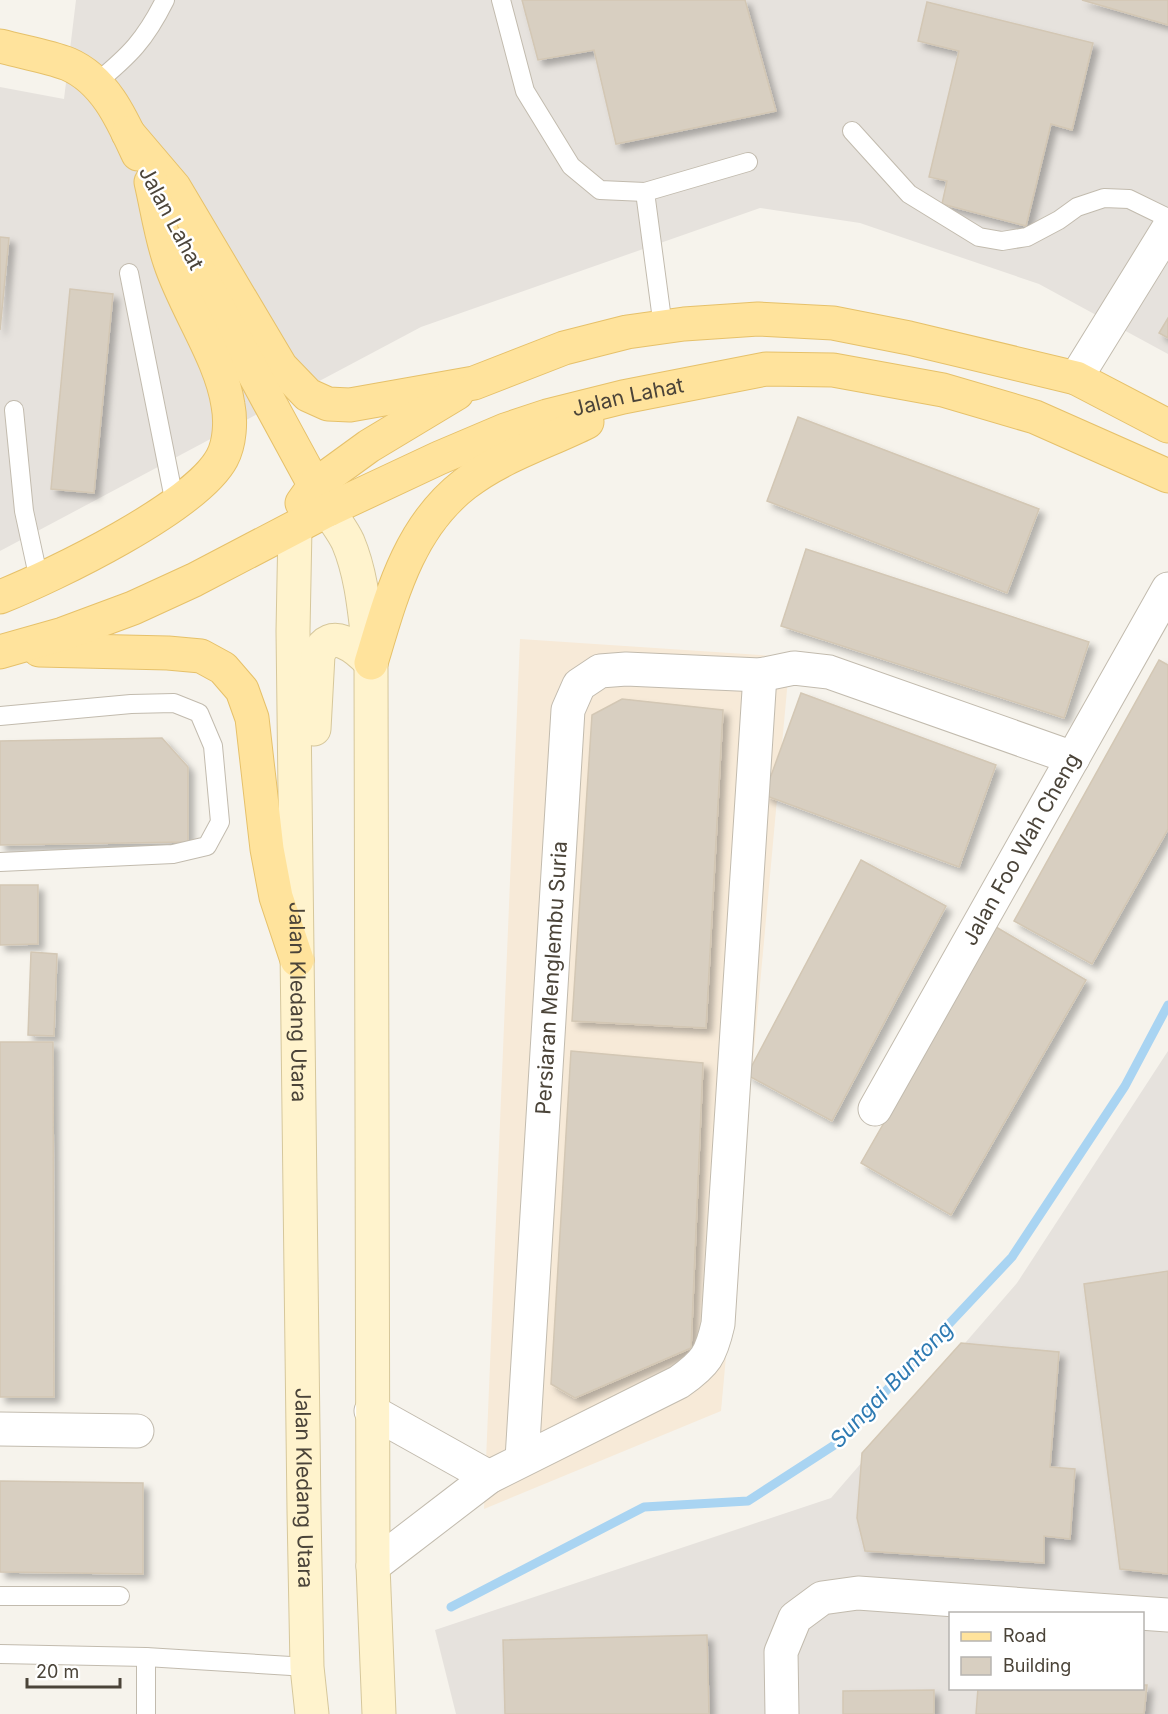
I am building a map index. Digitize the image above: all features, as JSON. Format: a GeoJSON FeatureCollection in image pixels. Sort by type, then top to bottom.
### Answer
{"type":"FeatureCollection","features":[{"type":"Feature","properties":{"kind":"main road","name":"Jalan Lahat"},"geometry":{"type":"LineString","coordinates":[[0,46],[67,64],[96,83],[109,98],[150,182],[321,498]]}},
{"type":"Feature","properties":{"kind":"main road"},"geometry":{"type":"LineString","coordinates":[[128,133],[174,187],[280,367],[308,395],[328,404],[350,405],[474,383]]}},
{"type":"Feature","properties":{"kind":"main road"},"geometry":{"type":"LineString","coordinates":[[0,597],[91,555],[175,504],[200,483],[222,459],[229,427],[229,406],[224,384],[170,262],[150,182]]}},
{"type":"Feature","properties":{"kind":"main road"},"geometry":{"type":"LineString","coordinates":[[379,1714],[373,1566],[371,1411],[371,663],[355,560],[347,540],[321,498],[369,446],[474,383],[564,348],[627,332],[663,327],[758,319],[833,323],[909,338],[1076,378],[1168,426]]}},
{"type":"Feature","properties":{"kind":"main road","name":"Jalan Lahat"},"geometry":{"type":"LineString","coordinates":[[7,650],[63,634],[133,608],[295,528],[321,498],[439,458],[505,430],[547,416],[623,397],[766,369],[833,370],[943,390],[1035,417],[1168,476]]}},
{"type":"Feature","properties":{"kind":"main road"},"geometry":{"type":"LineString","coordinates":[[371,663],[394,585],[423,530],[444,504],[466,483],[503,461],[587,423],[623,397]]}},
{"type":"Feature","properties":{"kind":"main road","name":"Jalan Kledang Utara"},"geometry":{"type":"LineString","coordinates":[[295,528],[293,631],[307,1667],[312,1714]]}},
{"type":"Feature","properties":{"kind":"main road"},"geometry":{"type":"LineString","coordinates":[[296,841],[309,791],[313,761],[318,655],[321,648],[329,642],[343,641],[356,647],[371,663]]}},
{"type":"Feature","properties":{"kind":"main road"},"geometry":{"type":"LineString","coordinates":[[7,650],[168,653],[201,656],[223,668],[242,690],[252,718],[267,849],[276,897],[297,960]]}},
{"type":"Feature","properties":{"kind":"street"},"geometry":{"type":"LineString","coordinates":[[1076,378],[1168,229]]}},
{"type":"Feature","properties":{"kind":"street","name":"Jalan Foo Wah Cheng"},"geometry":{"type":"LineString","coordinates":[[875,1109],[1168,589]]}},
{"type":"Feature","properties":{"kind":"street","name":"Persiaran Menglembu Suria"},"geometry":{"type":"LineString","coordinates":[[522,1460],[568,710],[579,686],[600,671],[626,669],[760,675],[794,668],[829,672],[1073,758]]}},
{"type":"Feature","properties":{"kind":"street"},"geometry":{"type":"LineString","coordinates":[[373,1566],[489,1477],[679,1382],[699,1368],[713,1348],[718,1324],[760,675]]}},
{"type":"Feature","properties":{"kind":"street"},"geometry":{"type":"LineString","coordinates":[[371,1411],[489,1477]]}},
{"type":"Feature","properties":{"kind":"street"},"geometry":{"type":"LineString","coordinates":[[0,1429],[137,1431]]}},
{"type":"Feature","properties":{"kind":"street"},"geometry":{"type":"LineString","coordinates":[[783,1714],[781,1652],[795,1617],[822,1598],[858,1593],[1138,1612]]}},
{"type":"Feature","properties":{"kind":"street"},"geometry":{"type":"LineString","coordinates":[[1144,1612],[1168,1614]]}},
{"type":"Feature","properties":{"kind":"lane"},"geometry":{"type":"LineString","coordinates":[[96,83],[141,43],[165,0]]}},
{"type":"Feature","properties":{"kind":"lane"},"geometry":{"type":"LineString","coordinates":[[501,0],[525,91],[571,166],[600,190],[645,192],[748,162]]}},
{"type":"Feature","properties":{"kind":"lane"},"geometry":{"type":"LineString","coordinates":[[852,131],[909,194],[979,237],[1002,241],[1027,237],[1059,220],[1077,207],[1104,198],[1129,199],[1168,218]]}},
{"type":"Feature","properties":{"kind":"lane"},"geometry":{"type":"LineString","coordinates":[[645,192],[663,327]]}},
{"type":"Feature","properties":{"kind":"lane"},"geometry":{"type":"LineString","coordinates":[[129,273],[175,504]]}},
{"type":"Feature","properties":{"kind":"lane"},"geometry":{"type":"LineString","coordinates":[[14,410],[24,511],[39,580]]}},
{"type":"Feature","properties":{"kind":"lane"},"geometry":{"type":"LineString","coordinates":[[0,716],[131,704],[174,703],[199,714],[213,746],[220,822],[207,846],[173,854],[0,862]]}},
{"type":"Feature","properties":{"kind":"lane"},"geometry":{"type":"LineString","coordinates":[[0,1596],[120,1596]]}},
{"type":"Feature","properties":{"kind":"lane"},"geometry":{"type":"LineString","coordinates":[[0,1654],[146,1657],[307,1667]]}},
{"type":"Feature","properties":{"kind":"lane"},"geometry":{"type":"LineString","coordinates":[[146,1657],[146,1714]]}},
{"type":"Feature","properties":{"kind":"shaded area"},"geometry":{"type":"Polygon","coordinates":[[[76,0],[1168,0],[1168,354],[1039,284],[860,223],[760,208],[421,327],[0,551],[0,87],[64,99],[76,0]]]}},
{"type":"Feature","properties":{"kind":"shaded area"},"geometry":{"type":"Polygon","coordinates":[[[520,639],[790,657],[721,1411],[484,1509],[520,639]]]}},
{"type":"Feature","properties":{"kind":"shaded area"},"geometry":{"type":"Polygon","coordinates":[[[1168,1051],[1168,1714],[456,1714],[435,1630],[831,1498],[1017,1283],[1168,1051]]]}},
{"type":"Feature","properties":{"kind":"building"},"geometry":{"type":"Polygon","coordinates":[[[522,0],[745,0],[776,111],[616,144],[594,50],[538,60],[522,0]]]}},
{"type":"Feature","properties":{"kind":"building"},"geometry":{"type":"Polygon","coordinates":[[[1082,0],[1168,0],[1168,25],[1082,0]]]}},
{"type":"Feature","properties":{"kind":"building"},"geometry":{"type":"Polygon","coordinates":[[[927,2],[1093,43],[1072,130],[1051,124],[1026,226],[942,204],[947,181],[929,177],[959,51],[918,41],[927,2]]]}},
{"type":"Feature","properties":{"kind":"building"},"geometry":{"type":"Polygon","coordinates":[[[0,237],[9,238],[0,330],[0,237]]]}},
{"type":"Feature","properties":{"kind":"building"},"geometry":{"type":"Polygon","coordinates":[[[70,289],[113,294],[94,493],[51,489],[70,289]]]}},
{"type":"Feature","properties":{"kind":"building"},"geometry":{"type":"Polygon","coordinates":[[[1168,318],[1168,338],[1159,333],[1168,318]]]}},
{"type":"Feature","properties":{"kind":"building"},"geometry":{"type":"Polygon","coordinates":[[[798,417],[1039,509],[1007,593],[767,501],[798,417]]]}},
{"type":"Feature","properties":{"kind":"building"},"geometry":{"type":"Polygon","coordinates":[[[806,549],[1089,642],[1064,718],[781,626],[806,549]]]}},
{"type":"Feature","properties":{"kind":"building"},"geometry":{"type":"Polygon","coordinates":[[[1159,660],[1168,665],[1168,829],[1092,964],[1014,921],[1159,660]]]}},
{"type":"Feature","properties":{"kind":"building"},"geometry":{"type":"Polygon","coordinates":[[[801,693],[996,765],[959,867],[764,795],[801,693]]]}},
{"type":"Feature","properties":{"kind":"building"},"geometry":{"type":"Polygon","coordinates":[[[622,699],[723,710],[706,1028],[572,1021],[592,715],[622,699]]]}},
{"type":"Feature","properties":{"kind":"building"},"geometry":{"type":"Polygon","coordinates":[[[162,738],[188,767],[188,842],[0,845],[0,741],[162,738]]]}},
{"type":"Feature","properties":{"kind":"building"},"geometry":{"type":"Polygon","coordinates":[[[861,860],[946,906],[832,1121],[747,1075],[861,860]]]}},
{"type":"Feature","properties":{"kind":"building"},"geometry":{"type":"Polygon","coordinates":[[[0,885],[38,885],[38,944],[0,945],[0,885]]]}},
{"type":"Feature","properties":{"kind":"building"},"geometry":{"type":"Polygon","coordinates":[[[996,927],[1086,980],[951,1215],[861,1163],[996,927]]]}},
{"type":"Feature","properties":{"kind":"building"},"geometry":{"type":"Polygon","coordinates":[[[31,952],[57,954],[54,1036],[28,1035],[31,952]]]}},
{"type":"Feature","properties":{"kind":"building"},"geometry":{"type":"Polygon","coordinates":[[[0,1042],[53,1042],[54,1397],[0,1397],[0,1042]]]}},
{"type":"Feature","properties":{"kind":"building"},"geometry":{"type":"Polygon","coordinates":[[[571,1051],[703,1063],[691,1348],[575,1398],[551,1384],[571,1051]]]}},
{"type":"Feature","properties":{"kind":"building"},"geometry":{"type":"Polygon","coordinates":[[[1168,1271],[1168,1574],[1120,1569],[1084,1284],[1168,1271]]]}},
{"type":"Feature","properties":{"kind":"building"},"geometry":{"type":"Polygon","coordinates":[[[961,1343],[1059,1352],[1050,1467],[1075,1469],[1070,1539],[1044,1536],[1044,1563],[865,1551],[857,1518],[862,1453],[961,1343]]]}},
{"type":"Feature","properties":{"kind":"building"},"geometry":{"type":"Polygon","coordinates":[[[0,1481],[143,1483],[143,1574],[0,1572],[0,1481]]]}},
{"type":"Feature","properties":{"kind":"building"},"geometry":{"type":"Polygon","coordinates":[[[707,1635],[709,1714],[505,1714],[503,1640],[707,1635]]]}},
{"type":"Feature","properties":{"kind":"building"},"geometry":{"type":"Polygon","coordinates":[[[1144,1685],[1147,1685],[1144,1714],[976,1714],[978,1690],[1144,1690],[1144,1685]]]}},
{"type":"Feature","properties":{"kind":"building"},"geometry":{"type":"Polygon","coordinates":[[[934,1690],[934,1714],[843,1714],[843,1691],[934,1690]]]}},
{"type":"Feature","properties":{"kind":"waterway","name":"Sungai Buntong"},"geometry":{"type":"LineString","coordinates":[[451,1607],[644,1507],[748,1501],[836,1444],[1012,1257],[1125,1086],[1168,1005]]}}]}
